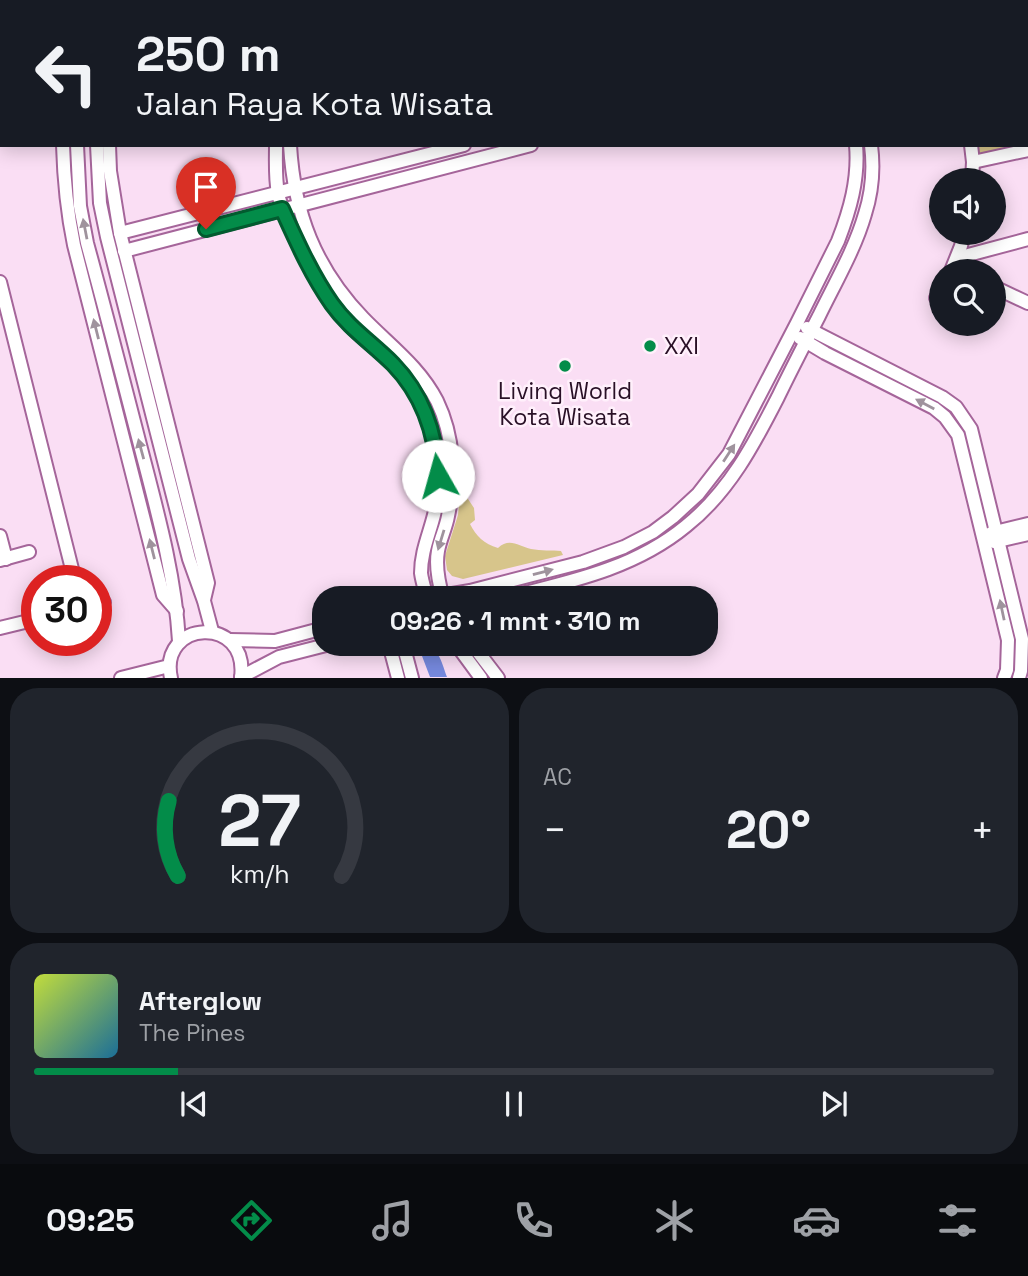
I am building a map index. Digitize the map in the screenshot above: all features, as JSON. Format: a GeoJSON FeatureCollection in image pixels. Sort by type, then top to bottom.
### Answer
{"type":"FeatureCollection","features":[{"type":"Feature","properties":{"kind":"street"},"geometry":{"type":"LineString","coordinates":[[63,147],[66,207],[80,265],[163,595],[177,611]]}},
{"type":"Feature","properties":{"kind":"street"},"geometry":{"type":"LineString","coordinates":[[77,147],[80,206],[87,243],[154,498],[172,575],[177,611],[179,641],[171,657],[170,672],[121,677]]}},
{"type":"Feature","properties":{"kind":"street"},"geometry":{"type":"LineString","coordinates":[[97,147],[100,203],[107,237],[189,559],[212,631]]}},
{"type":"Feature","properties":{"kind":"street"},"geometry":{"type":"LineString","coordinates":[[109,147],[110,171],[124,251],[208,583],[204,601]]}},
{"type":"Feature","properties":{"kind":"street"},"geometry":{"type":"LineString","coordinates":[[276,147],[278,193],[298,248],[332,304],[351,327],[393,364],[405,379],[420,402],[430,426],[437,452],[438,476],[434,515],[423,552],[421,575],[428,586]]}},
{"type":"Feature","properties":{"kind":"street"},"geometry":{"type":"LineString","coordinates":[[290,147],[294,189],[304,224],[324,270],[362,317],[414,367],[437,401],[451,450],[453,476],[448,518],[437,553],[436,586]]}},
{"type":"Feature","properties":{"kind":"street"},"geometry":{"type":"LineString","coordinates":[[120,233],[456,147]]}},
{"type":"Feature","properties":{"kind":"street"},"geometry":{"type":"LineString","coordinates":[[124,251],[523,147]]}},
{"type":"Feature","properties":{"kind":"street"},"geometry":{"type":"LineString","coordinates":[[489,586],[583,562],[624,547],[653,532],[698,494],[729,454],[838,241],[850,209],[855,184],[856,147]]}},
{"type":"Feature","properties":{"kind":"street"},"geometry":{"type":"LineString","coordinates":[[552,586],[631,561],[664,543],[709,505],[742,463],[809,336],[866,214],[871,186],[871,147]]}},
{"type":"Feature","properties":{"kind":"street"},"geometry":{"type":"LineString","coordinates":[[971,147],[973,168]]}},
{"type":"Feature","properties":{"kind":"street"},"geometry":{"type":"LineString","coordinates":[[974,162],[1028,150]]}},
{"type":"Feature","properties":{"kind":"street"},"geometry":{"type":"LineString","coordinates":[[977,259],[1028,239]]}},
{"type":"Feature","properties":{"kind":"street"},"geometry":{"type":"LineString","coordinates":[[80,265],[96,276]]}},
{"type":"Feature","properties":{"kind":"street"},"geometry":{"type":"LineString","coordinates":[[0,282],[71,565]]}},
{"type":"Feature","properties":{"kind":"street"},"geometry":{"type":"LineString","coordinates":[[1006,293],[1028,303]]}},
{"type":"Feature","properties":{"kind":"street"},"geometry":{"type":"LineString","coordinates":[[794,329],[942,397],[956,407],[971,429],[998,536],[1023,617],[1019,677]]}},
{"type":"Feature","properties":{"kind":"street"},"geometry":{"type":"LineString","coordinates":[[809,336],[825,353],[934,408],[945,417],[958,435],[1008,640],[1007,670],[1004,677]]}},
{"type":"Feature","properties":{"kind":"street"},"geometry":{"type":"LineString","coordinates":[[985,539],[1028,524]]}},
{"type":"Feature","properties":{"kind":"street"},"geometry":{"type":"LineString","coordinates":[[998,536],[1028,534]]}},
{"type":"Feature","properties":{"kind":"street"},"geometry":{"type":"LineString","coordinates":[[0,536],[3,559],[29,552]]}},
{"type":"Feature","properties":{"kind":"street"},"geometry":{"type":"LineString","coordinates":[[0,628],[21,623]]}},
{"type":"Feature","properties":{"kind":"street"},"geometry":{"type":"LineString","coordinates":[[179,641],[198,632],[212,631],[229,640],[241,657],[241,677]]}},
{"type":"Feature","properties":{"kind":"street"},"geometry":{"type":"LineString","coordinates":[[229,640],[275,641],[312,631]]}},
{"type":"Feature","properties":{"kind":"street"},"geometry":{"type":"LineString","coordinates":[[241,677],[279,657],[312,649]]}},
{"type":"Feature","properties":{"kind":"street"},"geometry":{"type":"LineString","coordinates":[[392,656],[398,677]]}},
{"type":"Feature","properties":{"kind":"street"},"geometry":{"type":"LineString","coordinates":[[406,656],[412,677]]}},
{"type":"Feature","properties":{"kind":"street"},"geometry":{"type":"LineString","coordinates":[[465,656],[481,677]]}},
{"type":"Feature","properties":{"kind":"street"},"geometry":{"type":"LineString","coordinates":[[481,656],[498,677]]}},
{"type":"Feature","properties":{"kind":"shaded area"},"geometry":{"type":"Polygon","coordinates":[[[973,147],[1028,147],[1028,150],[981,162],[973,147]]]}},
{"type":"Feature","properties":{"kind":"shaded area"},"geometry":{"type":"Polygon","coordinates":[[[462,475],[466,496],[474,508],[475,520],[470,524],[481,539],[498,548],[506,543],[514,543],[535,550],[561,551],[563,555],[463,579],[452,576],[447,570],[445,556],[458,515],[462,475]]]}},
{"type":"Feature","properties":{"kind":"water"},"geometry":{"type":"Polygon","coordinates":[[[422,656],[438,656],[447,677],[430,677],[422,656]]]}},
{"type":"Feature","properties":{"kind":"place","name":"XXI"},"geometry":{"type":"Point","coordinates":[650,346]}},
{"type":"Feature","properties":{"kind":"place","name":"Living World Kota Wisata"},"geometry":{"type":"Point","coordinates":[565,366]}},
{"type":"Feature","properties":{"kind":"route"},"geometry":{"type":"LineString","coordinates":[[206,229],[282,209],[298,248],[332,304],[351,327],[393,364],[420,402],[437,452],[438,476]]}}]}
